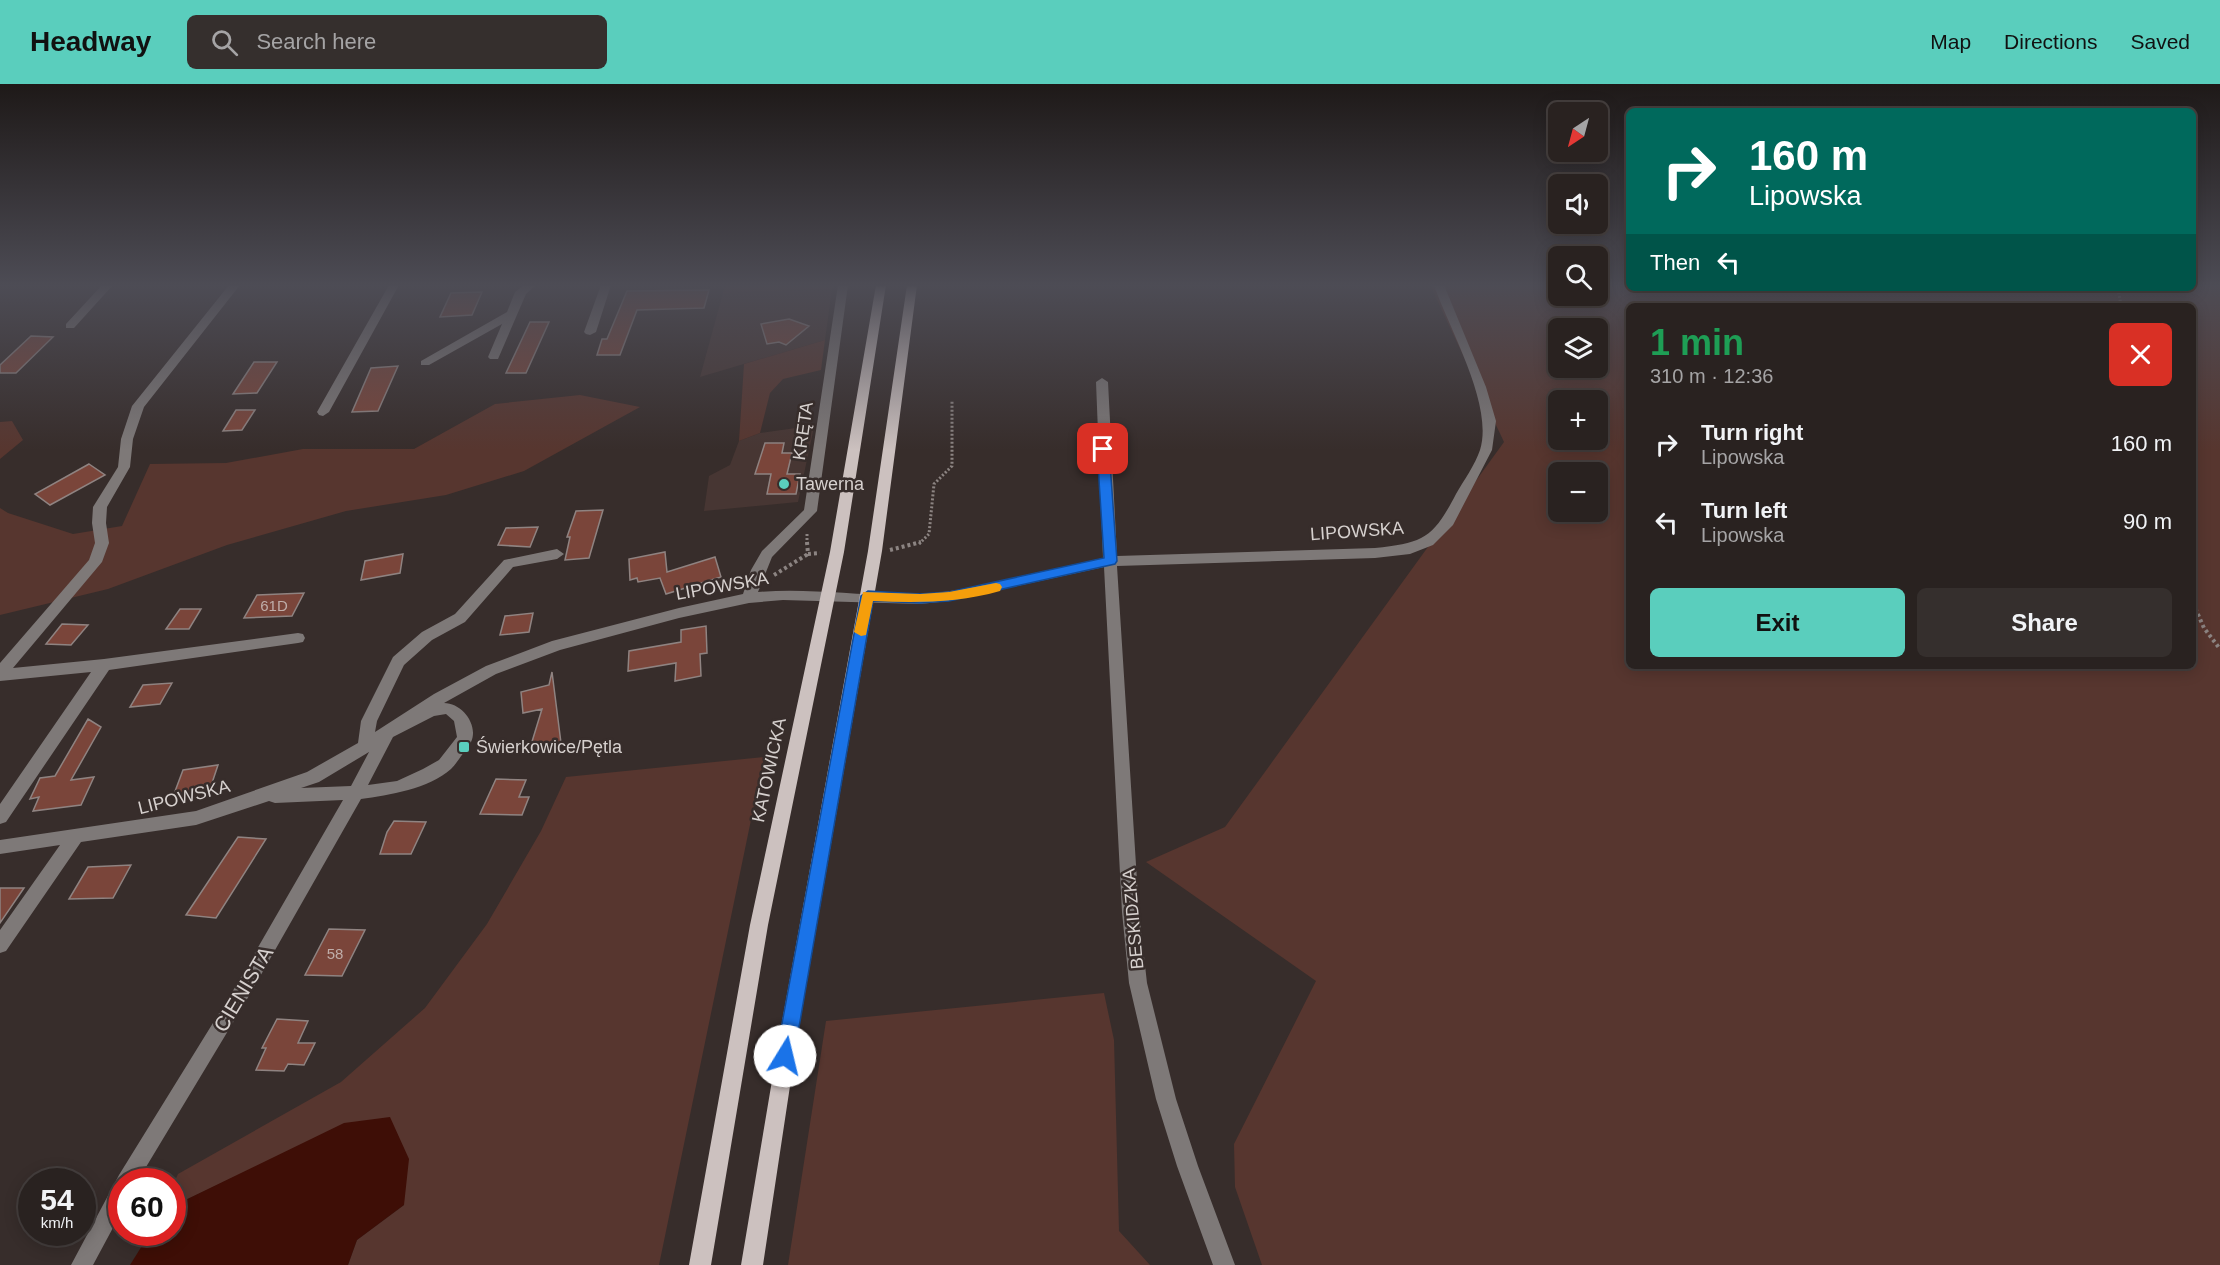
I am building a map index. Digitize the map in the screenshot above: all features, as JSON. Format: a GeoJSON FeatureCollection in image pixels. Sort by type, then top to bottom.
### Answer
{"type":"FeatureCollection","features":[{"type":"Feature","properties":{"kind":"main road","name":"KATOWICKA"},"geometry":{"type":"LineString","coordinates":[[700,1265],[759,925],[829,595],[872,340]]}},
{"type":"Feature","properties":{"kind":"main road"},"geometry":{"type":"LineString","coordinates":[[752,1265],[789,1033],[868,596],[904,340]]}},
{"type":"Feature","properties":{"kind":"street"},"geometry":{"type":"LineString","coordinates":[[0,674],[95,562],[102,543],[99,523],[100,507],[124,467],[127,439],[138,406],[191,340]]}},
{"type":"Feature","properties":{"kind":"street"},"geometry":{"type":"LineString","coordinates":[[323,412],[363,340]]}},
{"type":"Feature","properties":{"kind":"street"},"geometry":{"type":"LineString","coordinates":[[424,363],[465,340]]}},
{"type":"Feature","properties":{"kind":"street"},"geometry":{"type":"LineString","coordinates":[[494,357],[501,340]]}},
{"type":"Feature","properties":{"kind":"street","name":"KRĘTA"},"geometry":{"type":"LineString","coordinates":[[749,598],[759,567],[766,554],[800,524],[810,511],[835,340]]}},
{"type":"Feature","properties":{"kind":"street","name":"LIPOWSKA"},"geometry":{"type":"LineString","coordinates":[[0,847],[196,818],[263,796],[313,777],[387,733],[439,698],[490,670],[557,645],[679,613],[749,598],[829,595],[920,599],[949,596],[1111,561],[1375,553],[1410,549],[1428,542],[1448,522],[1486,450],[1490,421],[1480,387],[1461,340]]}},
{"type":"Feature","properties":{"kind":"street"},"geometry":{"type":"LineString","coordinates":[[1102,382],[1103,471],[1111,561]]}},
{"type":"Feature","properties":{"kind":"street"},"geometry":{"type":"LineString","coordinates":[[366,746],[369,720],[398,661],[427,636],[460,618],[509,563],[557,554]]}},
{"type":"Feature","properties":{"kind":"street","name":"BESKIDZKA"},"geometry":{"type":"LineString","coordinates":[[1111,561],[1130,907],[1140,994],[1156,1065],[1176,1134],[1224,1265]]}},
{"type":"Feature","properties":{"kind":"street"},"geometry":{"type":"LineString","coordinates":[[0,674],[104,665],[298,638]]}},
{"type":"Feature","properties":{"kind":"street"},"geometry":{"type":"LineString","coordinates":[[0,817],[104,665]]}},
{"type":"Feature","properties":{"kind":"street"},"geometry":{"type":"LineString","coordinates":[[263,796],[356,793],[399,787],[445,765],[465,738],[464,722],[459,713],[447,708],[431,711],[387,733]]}},
{"type":"Feature","properties":{"kind":"street","name":"CIENISTA"},"geometry":{"type":"LineString","coordinates":[[135,1168],[240,995],[356,793],[387,733]]}},
{"type":"Feature","properties":{"kind":"street"},"geometry":{"type":"LineString","coordinates":[[0,945],[75,837]]}},
{"type":"Feature","properties":{"kind":"street"},"geometry":{"type":"LineString","coordinates":[[82,1265],[108,1216]]}},
{"type":"Feature","properties":{"kind":"path"},"geometry":{"type":"LineString","coordinates":[[2196,610],[2204,628],[2220,649]]}},
{"type":"Feature","properties":{"kind":"shaded area"},"geometry":{"type":"Polygon","coordinates":[[[710,340],[825,340],[700,377],[710,340]]]}},
{"type":"Feature","properties":{"kind":"shaded area"},"geometry":{"type":"Polygon","coordinates":[[[825,340],[821,370],[783,379],[770,393],[760,433],[739,441],[744,364],[825,340]]]}},
{"type":"Feature","properties":{"kind":"shaded area"},"geometry":{"type":"Polygon","coordinates":[[[1456,340],[1548,340],[1548,378],[1608,378],[1608,340],[1626,340],[1626,669],[2196,669],[2196,340],[2220,340],[2220,1265],[1262,1265],[1235,1187],[1234,1144],[1316,981],[1146,862],[1225,827],[1504,442],[1456,340]]]}},
{"type":"Feature","properties":{"kind":"shaded area"},"geometry":{"type":"Polygon","coordinates":[[[580,395],[640,407],[524,471],[446,495],[346,511],[227,545],[108,589],[0,615],[0,508],[8,513],[73,534],[122,526],[150,464],[226,463],[303,449],[414,449],[495,404],[580,395]]]}},
{"type":"Feature","properties":{"kind":"shaded area"},"geometry":{"type":"Polygon","coordinates":[[[12,421],[23,440],[0,459],[0,422],[12,421]]]}},
{"type":"Feature","properties":{"kind":"shaded area"},"geometry":{"type":"Polygon","coordinates":[[[814,427],[798,502],[704,511],[709,476],[730,465],[739,441],[760,433],[814,427]]]}},
{"type":"Feature","properties":{"kind":"shaded area"},"geometry":{"type":"Polygon","coordinates":[[[764,757],[659,1265],[348,1265],[357,1240],[404,1205],[234,1177],[186,1200],[186,1169],[341,1082],[425,1008],[487,924],[541,831],[566,777],[764,757]]]}},
{"type":"Feature","properties":{"kind":"shaded area"},"geometry":{"type":"Polygon","coordinates":[[[1104,993],[1114,1040],[1119,1231],[1150,1265],[788,1265],[826,1021],[1104,993]]]}},
{"type":"Feature","properties":{"kind":"shaded area"},"geometry":{"type":"Polygon","coordinates":[[[390,1117],[409,1159],[404,1205],[357,1240],[348,1265],[130,1265],[142,1246],[186,1246],[186,1200],[344,1123],[390,1117]]]}},
{"type":"Feature","properties":{"kind":"building"},"geometry":{"type":"Polygon","coordinates":[[[27,340],[50,340],[16,373],[0,373],[0,365],[27,340]]]}},
{"type":"Feature","properties":{"kind":"building"},"geometry":{"type":"Polygon","coordinates":[[[521,340],[541,340],[526,373],[506,373],[521,340]]]}},
{"type":"Feature","properties":{"kind":"building"},"geometry":{"type":"Polygon","coordinates":[[[602,340],[626,340],[620,355],[597,355],[602,340]]]}},
{"type":"Feature","properties":{"kind":"building"},"geometry":{"type":"Polygon","coordinates":[[[766,340],[792,340],[786,345],[779,342],[767,344],[766,340]]]}},
{"type":"Feature","properties":{"kind":"building"},"geometry":{"type":"Polygon","coordinates":[[[254,362],[277,362],[257,393],[233,394],[254,362]]]}},
{"type":"Feature","properties":{"kind":"building"},"geometry":{"type":"Polygon","coordinates":[[[398,366],[378,411],[352,412],[371,368],[398,366]]]}},
{"type":"Feature","properties":{"kind":"building"},"geometry":{"type":"Polygon","coordinates":[[[236,410],[255,410],[242,430],[223,431],[236,410]]]}},
{"type":"Feature","properties":{"kind":"building"},"geometry":{"type":"Polygon","coordinates":[[[765,443],[784,443],[782,453],[792,453],[787,474],[800,474],[796,494],[767,494],[771,474],[755,474],[765,443]]]}},
{"type":"Feature","properties":{"kind":"building"},"geometry":{"type":"Polygon","coordinates":[[[89,464],[105,475],[50,505],[35,494],[89,464]]]}},
{"type":"Feature","properties":{"kind":"building"},"geometry":{"type":"Polygon","coordinates":[[[603,510],[589,558],[565,560],[570,537],[567,537],[576,511],[603,510]]]}},
{"type":"Feature","properties":{"kind":"building"},"geometry":{"type":"Polygon","coordinates":[[[538,527],[530,547],[498,545],[506,528],[538,527]]]}},
{"type":"Feature","properties":{"kind":"building"},"geometry":{"type":"Polygon","coordinates":[[[665,552],[667,572],[715,557],[721,577],[666,594],[660,578],[638,582],[637,578],[630,580],[629,559],[665,552]]]}},
{"type":"Feature","properties":{"kind":"building"},"geometry":{"type":"Polygon","coordinates":[[[403,554],[400,573],[361,580],[365,561],[403,554]]]}},
{"type":"Feature","properties":{"kind":"building"},"geometry":{"type":"Polygon","coordinates":[[[304,593],[292,616],[244,618],[257,595],[304,593]]]}},
{"type":"Feature","properties":{"kind":"building"},"geometry":{"type":"Polygon","coordinates":[[[180,609],[201,609],[189,629],[166,629],[180,609]]]}},
{"type":"Feature","properties":{"kind":"building"},"geometry":{"type":"Polygon","coordinates":[[[533,613],[529,632],[500,635],[505,616],[533,613]]]}},
{"type":"Feature","properties":{"kind":"building"},"geometry":{"type":"Polygon","coordinates":[[[62,624],[88,625],[71,645],[46,644],[62,624]]]}},
{"type":"Feature","properties":{"kind":"building"},"geometry":{"type":"Polygon","coordinates":[[[706,626],[707,653],[700,654],[701,676],[675,681],[676,663],[628,671],[629,651],[681,642],[681,630],[706,626]]]}},
{"type":"Feature","properties":{"kind":"building"},"geometry":{"type":"Polygon","coordinates":[[[552,672],[561,743],[531,745],[542,709],[523,713],[521,692],[549,685],[552,672]]]}},
{"type":"Feature","properties":{"kind":"building"},"geometry":{"type":"Polygon","coordinates":[[[172,683],[160,704],[130,707],[143,685],[172,683]]]}},
{"type":"Feature","properties":{"kind":"building"},"geometry":{"type":"Polygon","coordinates":[[[88,719],[101,727],[71,780],[94,777],[81,805],[33,811],[39,797],[30,799],[40,778],[55,776],[88,719]]]}},
{"type":"Feature","properties":{"kind":"building"},"geometry":{"type":"Polygon","coordinates":[[[218,765],[210,789],[174,794],[183,770],[218,765]]]}},
{"type":"Feature","properties":{"kind":"building"},"geometry":{"type":"Polygon","coordinates":[[[496,779],[526,780],[519,797],[529,797],[522,815],[480,814],[496,779]]]}},
{"type":"Feature","properties":{"kind":"building"},"geometry":{"type":"Polygon","coordinates":[[[394,821],[426,822],[411,854],[380,854],[387,832],[394,821]]]}},
{"type":"Feature","properties":{"kind":"building"},"geometry":{"type":"Polygon","coordinates":[[[238,837],[266,839],[216,918],[186,915],[238,837]]]}},
{"type":"Feature","properties":{"kind":"building"},"geometry":{"type":"Polygon","coordinates":[[[131,865],[113,898],[69,899],[88,867],[131,865]]]}},
{"type":"Feature","properties":{"kind":"building"},"geometry":{"type":"Polygon","coordinates":[[[0,888],[24,888],[0,923],[0,888]]]}},
{"type":"Feature","properties":{"kind":"building"},"geometry":{"type":"Polygon","coordinates":[[[329,929],[365,930],[342,976],[305,975],[329,929]]]}},
{"type":"Feature","properties":{"kind":"building"},"geometry":{"type":"Polygon","coordinates":[[[277,1019],[308,1021],[298,1043],[315,1043],[304,1065],[288,1064],[284,1071],[256,1070],[266,1048],[262,1048],[277,1019]]]}},
{"type":"Feature","properties":{"kind":"slow traffic"},"geometry":{"type":"LineString","coordinates":[[861,632],[868,596],[920,599],[996,587]]}},
{"type":"Feature","properties":{"kind":"place","name":"Tawerna"},"geometry":{"type":"Point","coordinates":[784,484]}},
{"type":"Feature","properties":{"kind":"place","name":"Świerkowice/Pętla"},"geometry":{"type":"Point","coordinates":[464,747]}},
{"type":"Feature","properties":{"kind":"route"},"geometry":{"type":"LineString","coordinates":[[785,1056],[868,596],[920,599],[949,596],[1111,561],[1103,449]]}}]}
